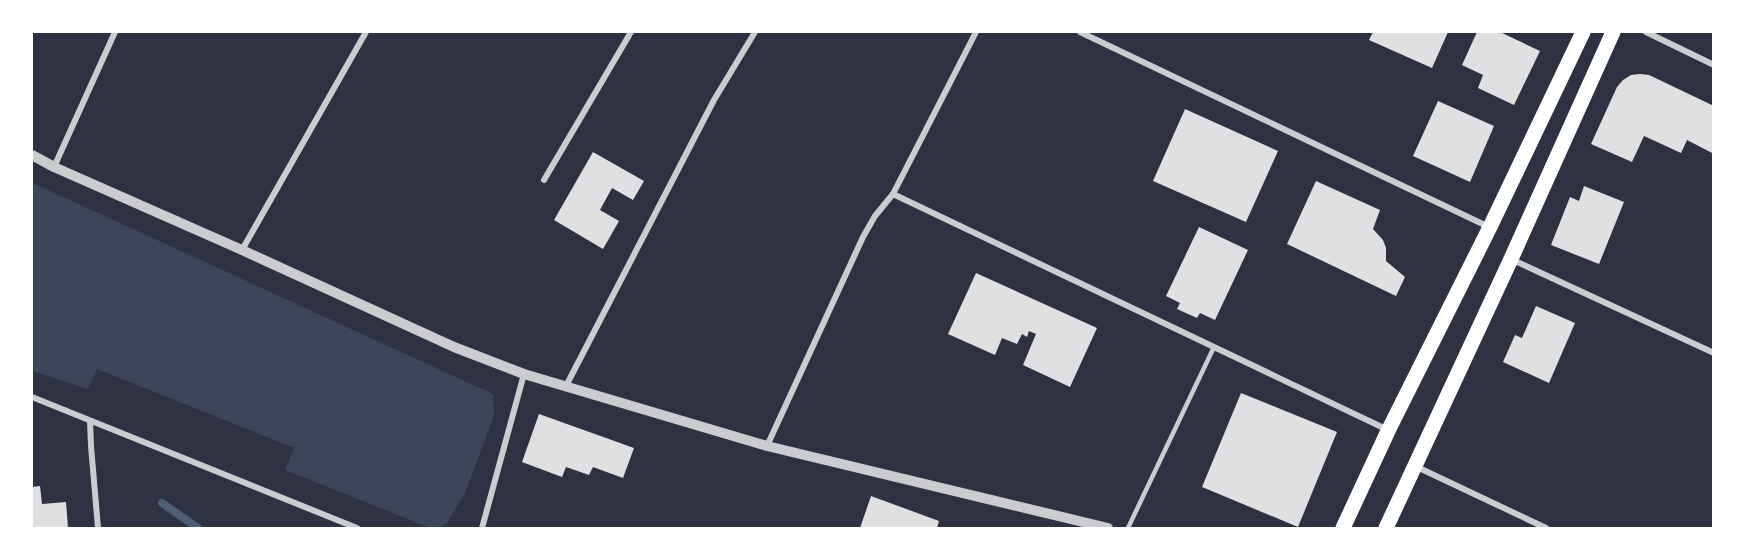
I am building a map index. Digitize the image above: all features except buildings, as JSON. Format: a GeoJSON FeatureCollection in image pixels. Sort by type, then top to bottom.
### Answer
{"type":"FeatureCollection","features":[{"type":"Feature","properties":{"kind":"main road"},"geometry":{"type":"LineString","coordinates":[[1386,528],[1613,32]]}},
{"type":"Feature","properties":{"kind":"main road"},"geometry":{"type":"LineString","coordinates":[[1343,528],[1388,430],[1490,227],[1579,33]]}},
{"type":"Feature","properties":{"kind":"street"},"geometry":{"type":"LineString","coordinates":[[54,167],[115,32]]}},
{"type":"Feature","properties":{"kind":"street"},"geometry":{"type":"LineString","coordinates":[[242,250],[366,32]]}},
{"type":"Feature","properties":{"kind":"street"},"geometry":{"type":"LineString","coordinates":[[544,180],[631,32]]}},
{"type":"Feature","properties":{"kind":"street"},"geometry":{"type":"LineString","coordinates":[[566,386],[714,100],[755,32]]}},
{"type":"Feature","properties":{"kind":"street"},"geometry":{"type":"LineString","coordinates":[[767,446],[863,237],[875,216],[893,194],[976,32]]}},
{"type":"Feature","properties":{"kind":"street"},"geometry":{"type":"LineString","coordinates":[[1080,32],[1490,227]]}},
{"type":"Feature","properties":{"kind":"street"},"geometry":{"type":"LineString","coordinates":[[1646,32],[1713,66]]}},
{"type":"Feature","properties":{"kind":"street"},"geometry":{"type":"LineString","coordinates":[[32,155],[54,167],[454,347],[525,374],[767,446],[1108,528]]}},
{"type":"Feature","properties":{"kind":"street"},"geometry":{"type":"LineString","coordinates":[[893,194],[1388,430]]}},
{"type":"Feature","properties":{"kind":"street"},"geometry":{"type":"LineString","coordinates":[[1511,259],[1713,353]]}},
{"type":"Feature","properties":{"kind":"street"},"geometry":{"type":"LineString","coordinates":[[482,528],[525,374]]}},
{"type":"Feature","properties":{"kind":"street"},"geometry":{"type":"LineString","coordinates":[[32,397],[357,528]]}},
{"type":"Feature","properties":{"kind":"street"},"geometry":{"type":"LineString","coordinates":[[90,421],[98,528]]}},
{"type":"Feature","properties":{"kind":"street"},"geometry":{"type":"LineString","coordinates":[[1416,466],[1546,528]]}},
{"type":"Feature","properties":{"kind":"lane"},"geometry":{"type":"LineString","coordinates":[[1128,528],[1214,347]]}},
{"type":"Feature","properties":{"kind":"shaded area"},"geometry":{"type":"Polygon","coordinates":[[[35,184],[493,394],[494,416],[465,493],[447,523],[439,528],[430,528],[285,470],[294,448],[97,369],[88,389],[32,371],[32,186],[35,184]]]}},
{"type":"Feature","properties":{"kind":"waterway"},"geometry":{"type":"LineString","coordinates":[[162,503],[198,528]]}}]}
